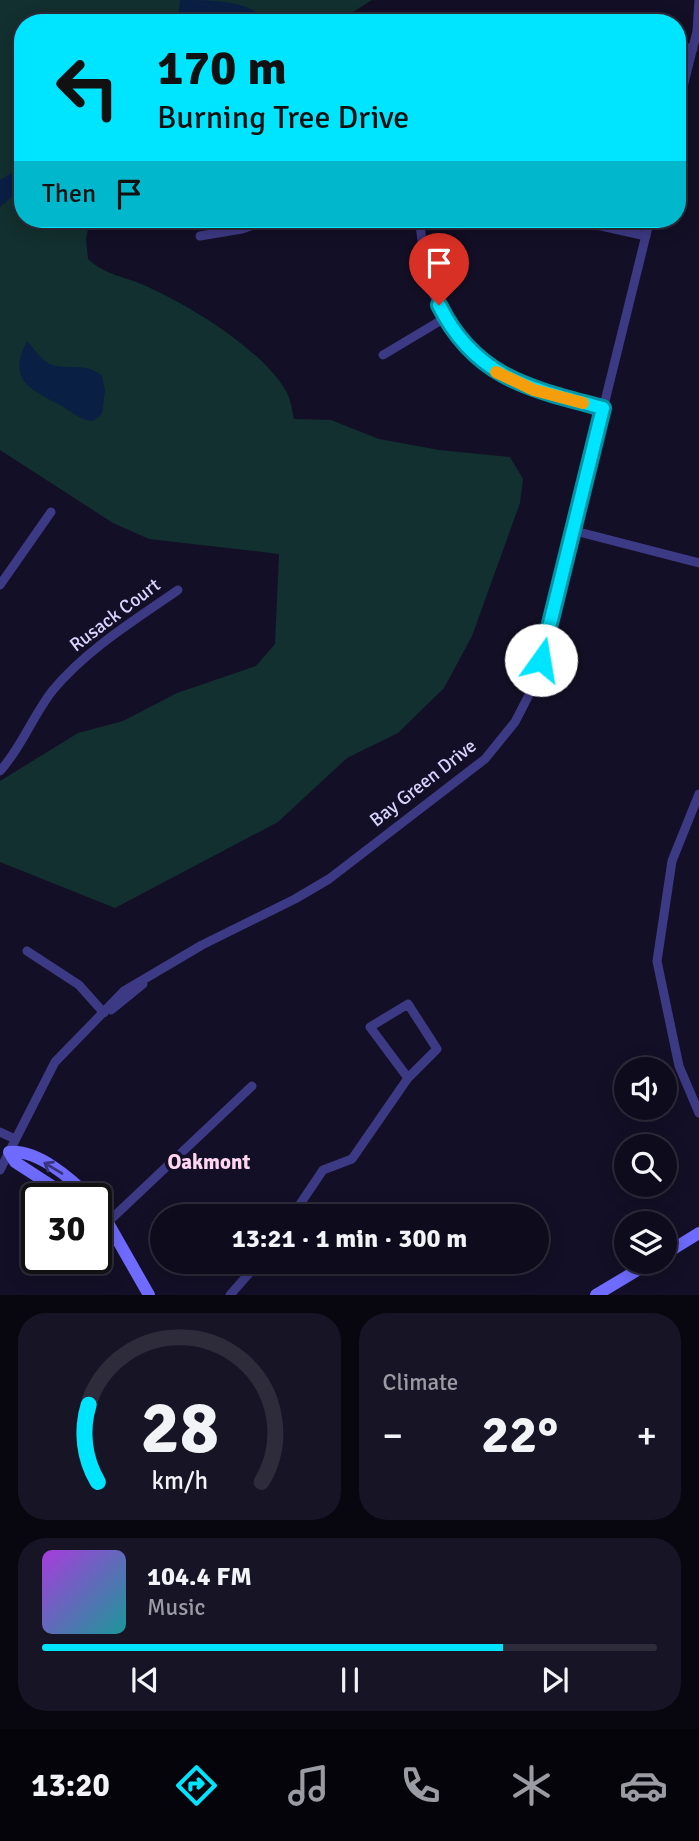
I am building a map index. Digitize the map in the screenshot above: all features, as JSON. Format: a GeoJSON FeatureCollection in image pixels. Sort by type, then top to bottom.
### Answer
{"type":"FeatureCollection","features":[{"type":"Feature","properties":{"kind":"street"},"geometry":{"type":"LineString","coordinates":[[686,76],[693,49],[699,0]]}},
{"type":"Feature","properties":{"kind":"street"},"geometry":{"type":"LineString","coordinates":[[686,47],[693,49]]}},
{"type":"Feature","properties":{"kind":"street"},"geometry":{"type":"LineString","coordinates":[[200,236],[245,228]]}},
{"type":"Feature","properties":{"kind":"street"},"geometry":{"type":"LineString","coordinates":[[420,228],[428,274],[445,318],[469,350],[501,376],[534,390],[603,408]]}},
{"type":"Feature","properties":{"kind":"street"},"geometry":{"type":"LineString","coordinates":[[610,228],[646,236]]}},
{"type":"Feature","properties":{"kind":"street","name":"Bay Green Drive"},"geometry":{"type":"LineString","coordinates":[[0,1170],[55,1062],[74,1040],[104,1013],[132,996],[149,978],[202,945],[295,899],[328,878],[485,759],[507,734],[533,689],[648,228]]}},
{"type":"Feature","properties":{"kind":"street"},"geometry":{"type":"LineString","coordinates":[[383,355],[445,318]]}},
{"type":"Feature","properties":{"kind":"street"},"geometry":{"type":"LineString","coordinates":[[0,585],[51,512]]}},
{"type":"Feature","properties":{"kind":"street"},"geometry":{"type":"LineString","coordinates":[[571,530],[699,563]]}},
{"type":"Feature","properties":{"kind":"street","name":"Rusack Court"},"geometry":{"type":"LineString","coordinates":[[0,771],[53,691],[71,670],[94,650],[178,590]]}},
{"type":"Feature","properties":{"kind":"street"},"geometry":{"type":"LineString","coordinates":[[699,794],[671,861],[657,961],[679,1066],[696,1098],[699,1113]]}},
{"type":"Feature","properties":{"kind":"street"},"geometry":{"type":"LineString","coordinates":[[27,951],[79,985],[104,1013]]}},
{"type":"Feature","properties":{"kind":"street"},"geometry":{"type":"LineString","coordinates":[[300,1204],[323,1170],[352,1159],[408,1078],[437,1049],[408,1004],[370,1027],[408,1078]]}},
{"type":"Feature","properties":{"kind":"street"},"geometry":{"type":"LineString","coordinates":[[112,1211],[252,1086]]}},
{"type":"Feature","properties":{"kind":"street"},"geometry":{"type":"LineString","coordinates":[[0,1132],[15,1139]]}},
{"type":"Feature","properties":{"kind":"street"},"geometry":{"type":"LineString","coordinates":[[47,1183],[15,1162],[9,1152],[22,1150],[73,1183]]}},
{"type":"Feature","properties":{"kind":"street"},"geometry":{"type":"LineString","coordinates":[[677,1247],[699,1233]]}},
{"type":"Feature","properties":{"kind":"street"},"geometry":{"type":"LineString","coordinates":[[112,1236],[149,1295]]}},
{"type":"Feature","properties":{"kind":"street"},"geometry":{"type":"LineString","coordinates":[[230,1295],[248,1274]]}},
{"type":"Feature","properties":{"kind":"street"},"geometry":{"type":"LineString","coordinates":[[596,1295],[631,1274]]}},
{"type":"Feature","properties":{"kind":"green space"},"geometry":{"type":"Polygon","coordinates":[[[0,0],[372,0],[350,14],[14,14],[14,228],[88,228],[86,239],[88,259],[109,272],[146,286],[183,305],[244,346],[276,377],[288,396],[294,419],[331,420],[379,439],[439,450],[510,457],[523,479],[520,503],[472,636],[444,688],[398,733],[347,758],[278,822],[115,908],[0,862],[0,781],[78,733],[123,721],[177,693],[256,666],[275,644],[279,554],[149,539],[113,523],[0,450],[0,0]]]}},
{"type":"Feature","properties":{"kind":"water"},"geometry":{"type":"Polygon","coordinates":[[[180,0],[230,3],[258,14],[179,14],[180,0]]]}},
{"type":"Feature","properties":{"kind":"water"},"geometry":{"type":"Polygon","coordinates":[[[14,171],[14,195],[0,207],[0,180],[14,171]]]}},
{"type":"Feature","properties":{"kind":"water"},"geometry":{"type":"Polygon","coordinates":[[[27,341],[52,365],[90,369],[102,376],[105,391],[102,414],[93,421],[83,419],[32,389],[21,375],[19,366],[27,341]]]}},
{"type":"Feature","properties":{"kind":"slow traffic"},"geometry":{"type":"LineString","coordinates":[[496,372],[534,390],[583,403]]}},
{"type":"Feature","properties":{"kind":"district","name":"Oakmont"},"geometry":{"type":"Point","coordinates":[209,1162]}},
{"type":"Feature","properties":{"kind":"route"},"geometry":{"type":"LineString","coordinates":[[439,305],[445,318],[469,350],[501,376],[534,390],[603,408],[541,660]]}}]}
